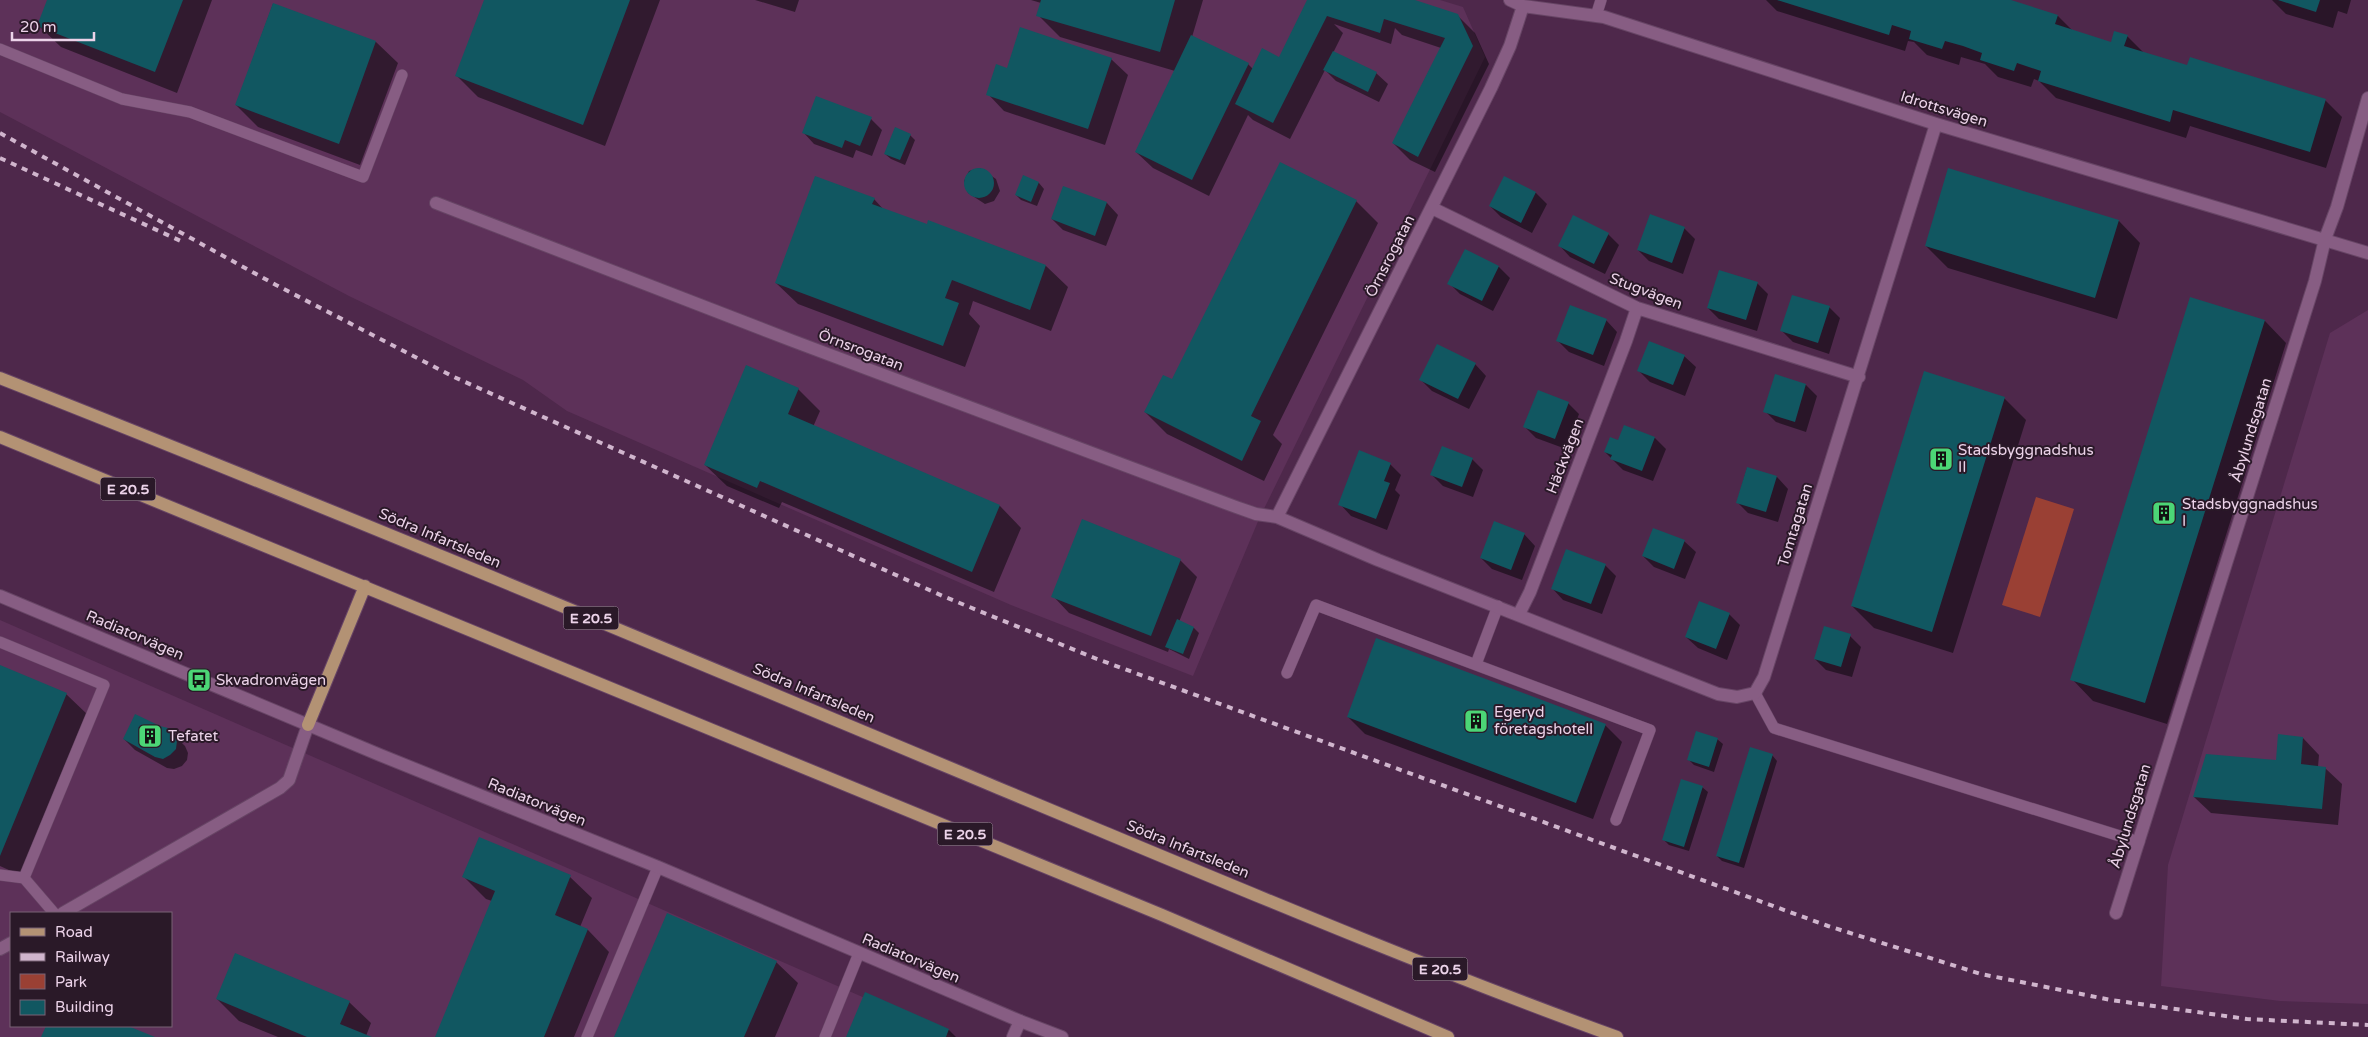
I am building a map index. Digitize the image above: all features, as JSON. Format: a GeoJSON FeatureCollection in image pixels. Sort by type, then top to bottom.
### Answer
{"type":"FeatureCollection","features":[{"type":"Feature","properties":{"kind":"main road","name":"Södra Infartsleden"},"geometry":{"type":"LineString","coordinates":[[0,378],[275,487],[1264,898],[1522,1002],[1617,1037]]}},
{"type":"Feature","properties":{"kind":"main road","name":"E 20.5"},"geometry":{"type":"LineString","coordinates":[[0,437],[1162,915],[1448,1037]]}},
{"type":"Feature","properties":{"kind":"main road"},"geometry":{"type":"LineString","coordinates":[[308,725],[365,586]]}},
{"type":"Feature","properties":{"kind":"street","name":"Idrottsvägen"},"geometry":{"type":"LineString","coordinates":[[1510,0],[1523,6],[1596,16],[1936,124],[2368,253]]}},
{"type":"Feature","properties":{"kind":"street","name":"Örnsrogatan"},"geometry":{"type":"LineString","coordinates":[[1277,517],[1432,208],[1510,46],[1523,6]]}},
{"type":"Feature","properties":{"kind":"street","name":"Åbylundsgatan"},"geometry":{"type":"LineString","coordinates":[[2116,913],[2315,281],[2325,239],[2337,207],[2368,98]]}},
{"type":"Feature","properties":{"kind":"street","name":"Tomtagatan"},"geometry":{"type":"LineString","coordinates":[[1755,692],[1764,677],[1859,377],[1936,124]]}},
{"type":"Feature","properties":{"kind":"street","name":"Örnsrogatan"},"geometry":{"type":"LineString","coordinates":[[436,203],[1021,428],[1236,507],[1277,517],[1378,560],[1519,614]]}},
{"type":"Feature","properties":{"kind":"street","name":"Stugvägen"},"geometry":{"type":"LineString","coordinates":[[1432,208],[1637,308],[1859,377]]}},
{"type":"Feature","properties":{"kind":"street","name":"Häckvägen"},"geometry":{"type":"LineString","coordinates":[[1519,614],[1555,527],[1637,308]]}},
{"type":"Feature","properties":{"kind":"street","name":"Radiatorvägen"},"geometry":{"type":"LineString","coordinates":[[0,596],[1062,1037]]}},
{"type":"Feature","properties":{"kind":"street"},"geometry":{"type":"LineString","coordinates":[[1519,614],[1718,694],[1737,697],[1755,692]]}},
{"type":"Feature","properties":{"kind":"street"},"geometry":{"type":"LineString","coordinates":[[66,912],[289,780],[308,725]]}},
{"type":"Feature","properties":{"kind":"street"},"geometry":{"type":"LineString","coordinates":[[1013,1037],[1020,1021]]}},
{"type":"Feature","properties":{"kind":"lane"},"geometry":{"type":"LineString","coordinates":[[1596,16],[1601,0]]}},
{"type":"Feature","properties":{"kind":"lane"},"geometry":{"type":"LineString","coordinates":[[0,49],[122,99],[190,112],[363,177],[402,75]]}},
{"type":"Feature","properties":{"kind":"lane"},"geometry":{"type":"LineString","coordinates":[[1287,673],[1316,605],[1650,730],[1616,820]]}},
{"type":"Feature","properties":{"kind":"lane"},"geometry":{"type":"LineString","coordinates":[[1476,664],[1498,606]]}},
{"type":"Feature","properties":{"kind":"lane"},"geometry":{"type":"LineString","coordinates":[[0,642],[104,685],[24,878]]}},
{"type":"Feature","properties":{"kind":"lane"},"geometry":{"type":"LineString","coordinates":[[1755,692],[1774,728],[2138,842]]}},
{"type":"Feature","properties":{"kind":"lane"},"geometry":{"type":"LineString","coordinates":[[587,1037],[658,868]]}},
{"type":"Feature","properties":{"kind":"lane"},"geometry":{"type":"LineString","coordinates":[[0,875],[24,878],[53,912]]}},
{"type":"Feature","properties":{"kind":"lane"},"geometry":{"type":"LineString","coordinates":[[825,1037],[859,953]]}},
{"type":"Feature","properties":{"kind":"shaded area"},"geometry":{"type":"Polygon","coordinates":[[[0,0],[1440,0],[1463,7],[1485,57],[1259,519],[1193,676],[1011,605],[567,411],[523,380],[349,296],[0,112],[0,0]]]}},
{"type":"Feature","properties":{"kind":"shaded area"},"geometry":{"type":"Polygon","coordinates":[[[2368,310],[2368,1004],[2280,1001],[2161,986],[2168,865],[2330,333],[2368,310]]]}},
{"type":"Feature","properties":{"kind":"shaded area"},"geometry":{"type":"Polygon","coordinates":[[[0,620],[954,1037],[0,1037],[0,620]]]}},
{"type":"Feature","properties":{"kind":"green space"},"geometry":{"type":"Polygon","coordinates":[[[2036,497],[2074,509],[2040,617],[2002,605],[2036,497]]]}},
{"type":"Feature","properties":{"kind":"building"},"geometry":{"type":"Polygon","coordinates":[[[47,0],[183,0],[155,72],[37,26],[47,0]]]}},
{"type":"Feature","properties":{"kind":"building"},"geometry":{"type":"Polygon","coordinates":[[[484,0],[630,0],[583,125],[455,76],[484,0]]]}},
{"type":"Feature","properties":{"kind":"building"},"geometry":{"type":"Polygon","coordinates":[[[1041,0],[1175,0],[1160,52],[1036,16],[1041,0]]]}},
{"type":"Feature","properties":{"kind":"building"},"geometry":{"type":"Polygon","coordinates":[[[1307,0],[1415,0],[1458,14],[1473,46],[1418,157],[1392,143],[1445,38],[1384,19],[1380,33],[1327,16],[1273,123],[1235,104],[1262,48],[1279,57],[1307,0]]]}},
{"type":"Feature","properties":{"kind":"building"},"geometry":{"type":"Polygon","coordinates":[[[1777,0],[2011,0],[2058,15],[2055,24],[2111,42],[2114,31],[2128,35],[2124,46],[2187,65],[2190,57],[2326,99],[2310,152],[2173,110],[2170,122],[2038,81],[2041,71],[2017,63],[2014,71],[1980,60],[1982,53],[1963,46],[1945,41],[1942,49],[1909,39],[1911,31],[1892,25],[1889,35],[1777,0]]]}},
{"type":"Feature","properties":{"kind":"building"},"geometry":{"type":"Polygon","coordinates":[[[2278,0],[2320,0],[2316,12],[2278,0]]]}},
{"type":"Feature","properties":{"kind":"building"},"geometry":{"type":"Polygon","coordinates":[[[273,3],[376,41],[339,144],[235,105],[273,3]]]}},
{"type":"Feature","properties":{"kind":"building"},"geometry":{"type":"Polygon","coordinates":[[[1020,27],[1112,58],[1088,129],[986,95],[996,64],[1007,68],[1020,27]]]}},
{"type":"Feature","properties":{"kind":"building"},"geometry":{"type":"Polygon","coordinates":[[[1191,35],[1249,63],[1192,180],[1135,152],[1191,35]]]}},
{"type":"Feature","properties":{"kind":"building"},"geometry":{"type":"Polygon","coordinates":[[[1333,51],[1377,72],[1368,92],[1323,70],[1333,51]]]}},
{"type":"Feature","properties":{"kind":"building"},"geometry":{"type":"Polygon","coordinates":[[[816,96],[872,117],[860,146],[845,140],[842,148],[802,133],[816,96]]]}},
{"type":"Feature","properties":{"kind":"building"},"geometry":{"type":"Polygon","coordinates":[[[895,127],[911,134],[900,160],[884,154],[895,127]]]}},
{"type":"Feature","properties":{"kind":"building"},"geometry":{"type":"Polygon","coordinates":[[[1280,162],[1357,200],[1251,416],[1261,421],[1242,461],[1144,412],[1163,375],[1172,379],[1280,162]]]}},
{"type":"Feature","properties":{"kind":"building"},"geometry":{"type":"Polygon","coordinates":[[[979,168],[990,172],[994,183],[990,194],[979,198],[968,194],[964,183],[968,172],[979,168]]]}},
{"type":"Feature","properties":{"kind":"building"},"geometry":{"type":"Polygon","coordinates":[[[1948,168],[2119,220],[2095,298],[1925,246],[1948,168]]]}},
{"type":"Feature","properties":{"kind":"building"},"geometry":{"type":"Polygon","coordinates":[[[1023,175],[1039,182],[1031,202],[1015,195],[1023,175]]]}},
{"type":"Feature","properties":{"kind":"building"},"geometry":{"type":"Polygon","coordinates":[[[815,176],[875,198],[872,204],[927,224],[928,220],[1046,265],[1030,310],[952,280],[945,298],[959,303],[943,346],[775,283],[815,176]]]}},
{"type":"Feature","properties":{"kind":"building"},"geometry":{"type":"Polygon","coordinates":[[[1504,176],[1536,192],[1521,223],[1489,206],[1504,176]]]}},
{"type":"Feature","properties":{"kind":"building"},"geometry":{"type":"Polygon","coordinates":[[[1063,186],[1107,202],[1095,236],[1051,219],[1063,186]]]}},
{"type":"Feature","properties":{"kind":"building"},"geometry":{"type":"Polygon","coordinates":[[[1650,214],[1685,227],[1672,263],[1637,250],[1650,214]]]}},
{"type":"Feature","properties":{"kind":"building"},"geometry":{"type":"Polygon","coordinates":[[[1573,215],[1609,233],[1594,264],[1558,246],[1573,215]]]}},
{"type":"Feature","properties":{"kind":"building"},"geometry":{"type":"Polygon","coordinates":[[[1465,249],[1499,266],[1482,301],[1447,284],[1465,249]]]}},
{"type":"Feature","properties":{"kind":"building"},"geometry":{"type":"Polygon","coordinates":[[[1719,270],[1758,282],[1746,320],[1707,308],[1719,270]]]}},
{"type":"Feature","properties":{"kind":"building"},"geometry":{"type":"Polygon","coordinates":[[[1792,295],[1830,306],[1818,343],[1780,331],[1792,295]]]}},
{"type":"Feature","properties":{"kind":"building","name":"Stadsbyggnadshus I"},"geometry":{"type":"Polygon","coordinates":[[[2190,297],[2265,320],[2145,703],[2070,680],[2190,297]]]}},
{"type":"Feature","properties":{"kind":"building"},"geometry":{"type":"Polygon","coordinates":[[[1570,305],[1607,319],[1593,355],[1556,341],[1570,305]]]}},
{"type":"Feature","properties":{"kind":"building"},"geometry":{"type":"Polygon","coordinates":[[[1649,341],[1685,355],[1673,385],[1637,371],[1649,341]]]}},
{"type":"Feature","properties":{"kind":"building"},"geometry":{"type":"Polygon","coordinates":[[[1437,344],[1476,363],[1458,399],[1419,380],[1437,344]]]}},
{"type":"Feature","properties":{"kind":"building"},"geometry":{"type":"Polygon","coordinates":[[[746,365],[799,388],[788,414],[1000,505],[972,572],[760,481],[757,488],[704,465],[746,365]]]}},
{"type":"Feature","properties":{"kind":"building","name":"Stadsbyggnadshus II"},"geometry":{"type":"Polygon","coordinates":[[[1924,371],[2005,397],[1932,632],[1851,606],[1924,371]]]}},
{"type":"Feature","properties":{"kind":"building"},"geometry":{"type":"Polygon","coordinates":[[[1775,374],[1806,384],[1795,422],[1763,412],[1775,374]]]}},
{"type":"Feature","properties":{"kind":"building"},"geometry":{"type":"Polygon","coordinates":[[[1538,390],[1569,402],[1555,439],[1523,427],[1538,390]]]}},
{"type":"Feature","properties":{"kind":"building"},"geometry":{"type":"Polygon","coordinates":[[[1624,425],[1655,437],[1642,471],[1610,459],[1612,455],[1604,452],[1610,437],[1618,440],[1624,425]]]}},
{"type":"Feature","properties":{"kind":"building"},"geometry":{"type":"Polygon","coordinates":[[[1442,446],[1473,458],[1462,487],[1430,475],[1442,446]]]}},
{"type":"Feature","properties":{"kind":"building"},"geometry":{"type":"Polygon","coordinates":[[[1359,450],[1391,463],[1384,481],[1390,483],[1376,519],[1338,505],[1359,450]]]}},
{"type":"Feature","properties":{"kind":"building"},"geometry":{"type":"Polygon","coordinates":[[[1747,467],[1777,476],[1766,512],[1736,503],[1747,467]]]}},
{"type":"Feature","properties":{"kind":"building"},"geometry":{"type":"Polygon","coordinates":[[[1082,519],[1181,559],[1151,636],[1051,597],[1082,519]]]}},
{"type":"Feature","properties":{"kind":"building"},"geometry":{"type":"Polygon","coordinates":[[[1494,521],[1525,533],[1511,570],[1480,558],[1494,521]]]}},
{"type":"Feature","properties":{"kind":"building"},"geometry":{"type":"Polygon","coordinates":[[[1653,528],[1685,540],[1674,569],[1642,556],[1653,528]]]}},
{"type":"Feature","properties":{"kind":"building"},"geometry":{"type":"Polygon","coordinates":[[[1566,549],[1606,564],[1591,604],[1551,589],[1566,549]]]}},
{"type":"Feature","properties":{"kind":"building"},"geometry":{"type":"Polygon","coordinates":[[[1699,601],[1730,613],[1716,649],[1685,637],[1699,601]]]}},
{"type":"Feature","properties":{"kind":"building"},"geometry":{"type":"Polygon","coordinates":[[[1177,619],[1194,627],[1183,654],[1165,647],[1177,619]]]}},
{"type":"Feature","properties":{"kind":"building"},"geometry":{"type":"Polygon","coordinates":[[[1824,626],[1851,634],[1841,667],[1814,659],[1824,626]]]}},
{"type":"Feature","properties":{"kind":"building","name":"Egeryd företagshotell"},"geometry":{"type":"Polygon","coordinates":[[[1376,638],[1606,724],[1576,803],[1347,717],[1376,638]]]}},
{"type":"Feature","properties":{"kind":"building"},"geometry":{"type":"Polygon","coordinates":[[[0,665],[67,693],[0,856],[0,665]]]}},
{"type":"Feature","properties":{"kind":"building","name":"Tefatet"},"geometry":{"type":"Polygon","coordinates":[[[135,714],[168,728],[174,733],[177,741],[176,749],[170,755],[163,759],[155,757],[123,739],[135,714]]]}},
{"type":"Feature","properties":{"kind":"building"},"geometry":{"type":"Polygon","coordinates":[[[1696,731],[1718,738],[1709,767],[1687,760],[1696,731]]]}},
{"type":"Feature","properties":{"kind":"building"},"geometry":{"type":"Polygon","coordinates":[[[2278,734],[2303,737],[2301,764],[2326,767],[2322,809],[2193,797],[2206,754],[2276,760],[2278,734]]]}},
{"type":"Feature","properties":{"kind":"building"},"geometry":{"type":"Polygon","coordinates":[[[1750,747],[1773,754],[1739,863],[1716,856],[1750,747]]]}},
{"type":"Feature","properties":{"kind":"building"},"geometry":{"type":"Polygon","coordinates":[[[1681,779],[1703,786],[1684,847],[1662,840],[1681,779]]]}},
{"type":"Feature","properties":{"kind":"building"},"geometry":{"type":"Polygon","coordinates":[[[479,837],[571,875],[555,915],[588,929],[544,1037],[435,1037],[495,891],[462,877],[479,837]]]}},
{"type":"Feature","properties":{"kind":"building"},"geometry":{"type":"Polygon","coordinates":[[[667,913],[777,961],[744,1037],[614,1037],[667,913]]]}},
{"type":"Feature","properties":{"kind":"building"},"geometry":{"type":"Polygon","coordinates":[[[235,953],[350,1001],[340,1024],[372,1037],[307,1037],[216,999],[235,953]]]}},
{"type":"Feature","properties":{"kind":"building"},"geometry":{"type":"Polygon","coordinates":[[[865,992],[949,1029],[946,1037],[846,1037],[865,992]]]}},
{"type":"Feature","properties":{"kind":"building"},"geometry":{"type":"Polygon","coordinates":[[[46,1027],[130,1027],[155,1037],[41,1037],[46,1027]]]}},
{"type":"Feature","properties":{"kind":"railway"},"geometry":{"type":"LineString","coordinates":[[0,133],[276,285],[454,377],[945,597],[1097,659],[1828,926],[1981,974],[2111,1000],[2247,1019],[2368,1025]]}},
{"type":"Feature","properties":{"kind":"railway"},"geometry":{"type":"LineString","coordinates":[[0,158],[185,243]]}},
{"type":"Feature","properties":{"kind":"place","name":"Stadsbyggnadshus II"},"geometry":{"type":"Point","coordinates":[1941,459]}},
{"type":"Feature","properties":{"kind":"place","name":"Stadsbyggnadshus I"},"geometry":{"type":"Point","coordinates":[2164,513]}},
{"type":"Feature","properties":{"kind":"place","name":"Skvadronvägen"},"geometry":{"type":"Point","coordinates":[199,680]}},
{"type":"Feature","properties":{"kind":"place","name":"Egeryd företagshotell"},"geometry":{"type":"Point","coordinates":[1476,721]}},
{"type":"Feature","properties":{"kind":"place","name":"Tefatet"},"geometry":{"type":"Point","coordinates":[150,736]}}]}
